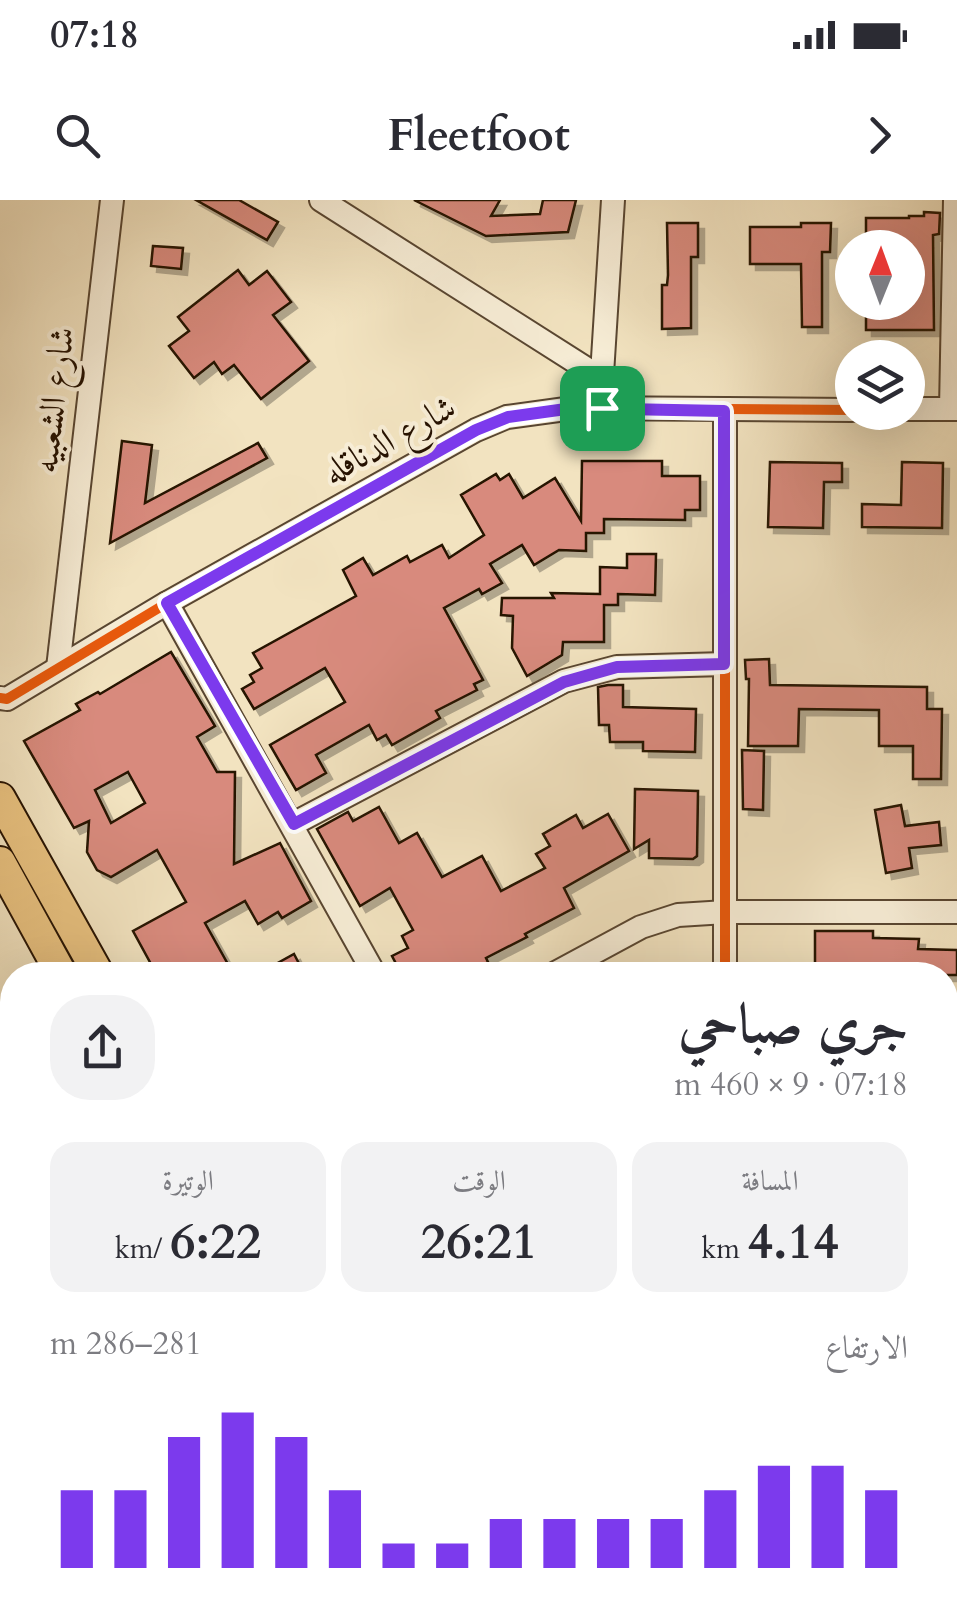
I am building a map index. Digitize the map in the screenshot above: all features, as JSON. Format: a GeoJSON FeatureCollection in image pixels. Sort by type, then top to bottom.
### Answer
{"type":"FeatureCollection","features":[{"type":"Feature","properties":{"kind":"main road"},"geometry":{"type":"LineString","coordinates":[[0,798],[92,962]]}},
{"type":"Feature","properties":{"kind":"main road"},"geometry":{"type":"LineString","coordinates":[[3,876],[54,962]]}},
{"type":"Feature","properties":{"kind":"street","name":"شارع الشعبيه"},"geometry":{"type":"LineString","coordinates":[[58,668],[112,200]]}},
{"type":"Feature","properties":{"kind":"street"},"geometry":{"type":"LineString","coordinates":[[321,200],[601,378]]}},
{"type":"Feature","properties":{"kind":"street"},"geometry":{"type":"LineString","coordinates":[[602,408],[614,200]]}},
{"type":"Feature","properties":{"kind":"street"},"geometry":{"type":"LineString","coordinates":[[925,409],[954,409],[955,200]]}},
{"type":"Feature","properties":{"kind":"street","name":"شارع الدناقله"},"geometry":{"type":"LineString","coordinates":[[2,705],[167,603],[476,430],[508,417],[542,410],[602,408],[835,410]]}},
{"type":"Feature","properties":{"kind":"street"},"geometry":{"type":"LineString","coordinates":[[724,411],[725,962]]}},
{"type":"Feature","properties":{"kind":"street"},"geometry":{"type":"LineString","coordinates":[[167,603],[369,962]]}},
{"type":"Feature","properties":{"kind":"street"},"geometry":{"type":"LineString","coordinates":[[294,824],[564,682],[617,667],[724,664]]}},
{"type":"Feature","properties":{"kind":"street"},"geometry":{"type":"LineString","coordinates":[[576,962],[641,927],[678,915],[957,912]]}},
{"type":"Feature","properties":{"kind":"building"},"geometry":{"type":"Polygon","coordinates":[[[196,200],[239,200],[278,222],[267,240],[196,200]]]}},
{"type":"Feature","properties":{"kind":"building"},"geometry":{"type":"Polygon","coordinates":[[[414,200],[500,200],[491,216],[540,214],[543,200],[576,200],[568,232],[486,236],[414,200]]]}},
{"type":"Feature","properties":{"kind":"building"},"geometry":{"type":"Polygon","coordinates":[[[924,212],[940,213],[939,234],[933,235],[934,330],[866,330],[866,320],[925,320],[925,230],[866,230],[866,218],[924,216],[924,212]]]}},
{"type":"Feature","properties":{"kind":"building"},"geometry":{"type":"Polygon","coordinates":[[[667,223],[698,223],[698,257],[691,257],[691,328],[662,329],[662,285],[667,285],[668,275],[667,223]]]}},
{"type":"Feature","properties":{"kind":"building"},"geometry":{"type":"Polygon","coordinates":[[[801,223],[831,223],[830,252],[822,252],[822,327],[802,327],[801,264],[750,264],[750,227],[801,227],[801,223]]]}},
{"type":"Feature","properties":{"kind":"building"},"geometry":{"type":"Polygon","coordinates":[[[153,246],[183,248],[181,269],[151,266],[153,246]]]}},
{"type":"Feature","properties":{"kind":"building"},"geometry":{"type":"Polygon","coordinates":[[[238,270],[249,285],[267,271],[291,302],[273,315],[309,361],[261,399],[234,365],[222,374],[214,362],[194,378],[169,346],[189,331],[178,317],[238,270]]]}},
{"type":"Feature","properties":{"kind":"building"},"geometry":{"type":"Polygon","coordinates":[[[122,441],[152,445],[145,503],[258,443],[267,458],[110,543],[122,441]]]}},
{"type":"Feature","properties":{"kind":"building"},"geometry":{"type":"Polygon","coordinates":[[[582,461],[662,461],[662,476],[700,476],[700,510],[685,510],[685,520],[604,519],[604,533],[586,533],[586,551],[559,550],[534,565],[522,545],[490,564],[502,583],[482,594],[479,589],[444,608],[483,680],[474,684],[477,690],[436,711],[440,718],[392,745],[386,735],[377,740],[369,725],[316,755],[326,773],[296,790],[270,745],[345,702],[325,668],[254,709],[242,689],[254,682],[250,675],[262,668],[253,653],[356,596],[343,570],[363,558],[373,575],[407,556],[410,562],[442,545],[449,558],[484,535],[461,495],[496,474],[500,480],[509,474],[523,498],[555,478],[581,521],[582,461]]]}},
{"type":"Feature","properties":{"kind":"building"},"geometry":{"type":"Polygon","coordinates":[[[770,462],[842,463],[842,482],[824,482],[823,528],[768,527],[770,462]]]}},
{"type":"Feature","properties":{"kind":"building"},"geometry":{"type":"Polygon","coordinates":[[[902,462],[943,463],[942,528],[862,527],[862,504],[901,505],[902,462]]]}},
{"type":"Feature","properties":{"kind":"building"},"geometry":{"type":"Polygon","coordinates":[[[627,554],[656,554],[655,595],[618,594],[618,605],[604,605],[604,642],[563,642],[562,655],[527,676],[512,648],[513,616],[501,615],[502,598],[600,594],[600,567],[627,568],[627,554]]]}},
{"type":"Feature","properties":{"kind":"building"},"geometry":{"type":"Polygon","coordinates":[[[171,652],[215,726],[197,737],[217,772],[235,772],[234,864],[280,843],[311,901],[282,918],[278,912],[258,924],[245,901],[205,923],[227,962],[150,962],[133,931],[186,902],[157,850],[111,877],[97,870],[87,852],[89,821],[74,828],[24,741],[80,710],[76,704],[171,652]],[[128,772],[95,790],[111,823],[145,803],[128,772]]]}},
{"type":"Feature","properties":{"kind":"building"},"geometry":{"type":"Polygon","coordinates":[[[769,659],[770,685],[927,687],[927,709],[942,709],[941,779],[913,779],[913,746],[879,746],[879,710],[799,709],[798,746],[748,746],[749,679],[745,660],[769,659]]]}},
{"type":"Feature","properties":{"kind":"building"},"geometry":{"type":"Polygon","coordinates":[[[623,685],[623,707],[696,709],[695,752],[643,751],[643,742],[610,742],[609,725],[599,725],[598,687],[623,685]]]}},
{"type":"Feature","properties":{"kind":"building"},"geometry":{"type":"Polygon","coordinates":[[[742,750],[764,751],[763,810],[743,809],[742,750]]]}},
{"type":"Feature","properties":{"kind":"building"},"geometry":{"type":"Polygon","coordinates":[[[635,789],[698,791],[697,856],[649,858],[649,840],[634,849],[635,789]]]}},
{"type":"Feature","properties":{"kind":"building"},"geometry":{"type":"Polygon","coordinates":[[[901,805],[905,826],[939,822],[941,845],[909,848],[912,868],[886,873],[875,810],[901,805]]]}},
{"type":"Feature","properties":{"kind":"building"},"geometry":{"type":"Polygon","coordinates":[[[379,807],[399,843],[417,833],[442,877],[482,856],[501,891],[545,868],[536,854],[550,846],[543,834],[576,815],[583,828],[608,814],[629,851],[564,888],[574,908],[486,958],[488,962],[395,962],[392,956],[408,948],[402,936],[413,930],[390,888],[360,906],[317,829],[348,812],[353,821],[379,807]]]}},
{"type":"Feature","properties":{"kind":"building"},"geometry":{"type":"Polygon","coordinates":[[[815,931],[873,931],[873,938],[919,939],[918,949],[957,950],[957,962],[815,962],[815,931]]]}},
{"type":"Feature","properties":{"kind":"building"},"geometry":{"type":"Polygon","coordinates":[[[294,954],[298,962],[280,962],[294,954]]]}},
{"type":"Feature","properties":{"kind":"cycle path"},"geometry":{"type":"LineString","coordinates":[[0,698],[7,699],[167,603],[476,430],[507,417],[573,408],[835,410]]}},
{"type":"Feature","properties":{"kind":"cycle path"},"geometry":{"type":"LineString","coordinates":[[725,411],[725,962]]}},
{"type":"Feature","properties":{"kind":"route"},"geometry":{"type":"LineString","coordinates":[[602,408],[724,411],[724,664],[617,667],[564,682],[294,824],[167,603],[476,430],[508,417],[542,410],[602,408]]}}]}
